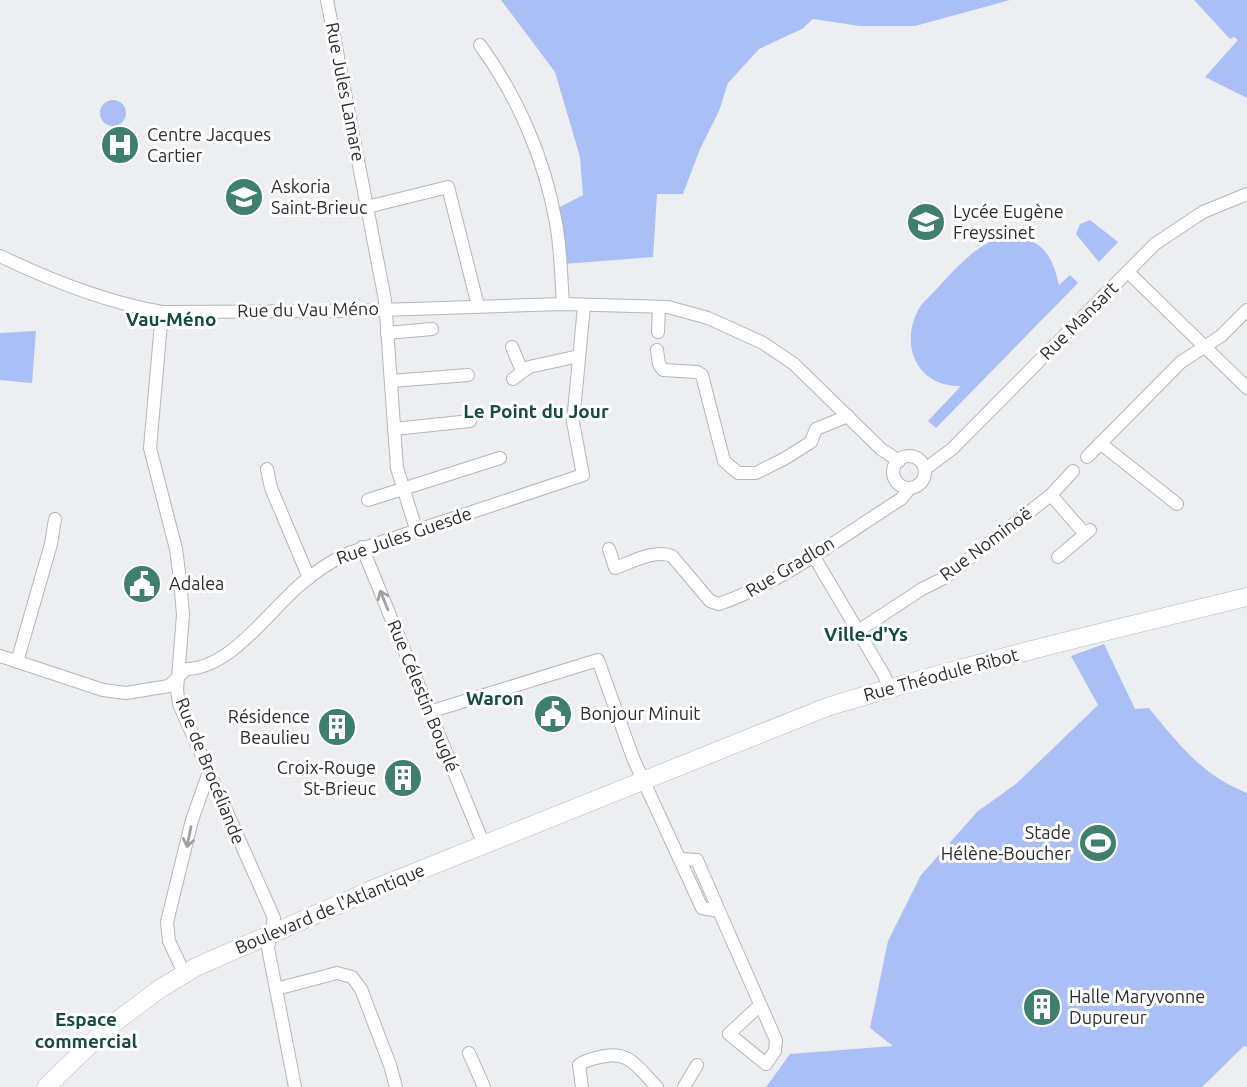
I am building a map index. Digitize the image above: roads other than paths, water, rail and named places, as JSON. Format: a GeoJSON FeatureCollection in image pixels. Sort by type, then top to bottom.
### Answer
{"type":"FeatureCollection","features":[{"type":"Feature","properties":{"kind":"main road","name":"Rue Théodule Ribot"},"geometry":{"type":"LineString","coordinates":[[644,779],[827,707],[889,688],[1247,597]]}},
{"type":"Feature","properties":{"kind":"main road","name":"Boulevard de l'Atlantique"},"geometry":{"type":"LineString","coordinates":[[46,1087],[106,1030],[184,973],[271,933],[644,779]]}},
{"type":"Feature","properties":{"kind":"street","name":"Rue Jules Lamare"},"geometry":{"type":"LineString","coordinates":[[327,0],[385,309],[397,468],[416,528]]}},
{"type":"Feature","properties":{"kind":"street"},"geometry":{"type":"LineString","coordinates":[[480,45],[495,66],[520,112],[542,170],[556,222],[563,304]]}},
{"type":"Feature","properties":{"kind":"street"},"geometry":{"type":"LineString","coordinates":[[367,207],[448,187],[478,306]]}},
{"type":"Feature","properties":{"kind":"street","name":"Rue Mansart"},"geometry":{"type":"LineString","coordinates":[[925,469],[951,449],[1155,244],[1203,212],[1247,194]]}},
{"type":"Feature","properties":{"kind":"street","name":"Rue du Vau Méno"},"geometry":{"type":"LineString","coordinates":[[0,256],[61,285],[162,312],[350,311],[563,304],[659,307],[708,318],[763,343],[794,364],[881,449],[899,461]]}},
{"type":"Feature","properties":{"kind":"street"},"geometry":{"type":"LineString","coordinates":[[1128,272],[1247,388]]}},
{"type":"Feature","properties":{"kind":"street"},"geometry":{"type":"LineString","coordinates":[[512,347],[517,375],[558,359],[579,356],[584,306]]}},
{"type":"Feature","properties":{"kind":"street"},"geometry":{"type":"LineString","coordinates":[[658,332],[659,307]]}},
{"type":"Feature","properties":{"kind":"street","name":"Rue de Brocéliande"},"geometry":{"type":"LineString","coordinates":[[162,312],[150,448],[176,549],[180,580],[183,615],[178,677],[179,704],[273,915],[268,948],[295,1087]]}},
{"type":"Feature","properties":{"kind":"street"},"geometry":{"type":"LineString","coordinates":[[1087,457],[1181,362],[1221,336],[1246,313]]}},
{"type":"Feature","properties":{"kind":"street"},"geometry":{"type":"LineString","coordinates":[[387,333],[432,329]]}},
{"type":"Feature","properties":{"kind":"street"},"geometry":{"type":"LineString","coordinates":[[657,350],[659,364],[663,370],[697,372],[702,375],[724,461],[738,472],[756,473],[784,459],[811,442],[816,429],[848,416]]}},
{"type":"Feature","properties":{"kind":"street","name":"Rue Jules Guesde"},"geometry":{"type":"LineString","coordinates":[[0,656],[103,690],[126,693],[169,686],[186,669],[197,669],[224,657],[327,563],[416,528],[583,475],[573,422],[579,356]]}},
{"type":"Feature","properties":{"kind":"street"},"geometry":{"type":"LineString","coordinates":[[391,381],[468,375]]}},
{"type":"Feature","properties":{"kind":"street"},"geometry":{"type":"LineString","coordinates":[[394,429],[471,421]]}},
{"type":"Feature","properties":{"kind":"street"},"geometry":{"type":"LineString","coordinates":[[1100,443],[1177,504]]}},
{"type":"Feature","properties":{"kind":"street"},"geometry":{"type":"LineString","coordinates":[[905,457],[915,457],[925,469],[923,480],[917,486],[901,486],[896,480],[894,469],[905,457]]}},
{"type":"Feature","properties":{"kind":"street"},"geometry":{"type":"LineString","coordinates":[[368,500],[500,458]]}},
{"type":"Feature","properties":{"kind":"street"},"geometry":{"type":"LineString","coordinates":[[267,469],[271,488],[309,578]]}},
{"type":"Feature","properties":{"kind":"street","name":"Rue Nominoë"},"geometry":{"type":"LineString","coordinates":[[858,631],[922,589],[944,579],[1051,495],[1073,471]]}},
{"type":"Feature","properties":{"kind":"street","name":"Rue Gradlon"},"geometry":{"type":"LineString","coordinates":[[609,549],[615,568],[654,554],[665,553],[672,556],[710,601],[719,604],[746,595],[813,555],[901,499],[910,488]]}},
{"type":"Feature","properties":{"kind":"street"},"geometry":{"type":"LineString","coordinates":[[1051,495],[1088,532],[1058,557]]}},
{"type":"Feature","properties":{"kind":"street"},"geometry":{"type":"LineString","coordinates":[[17,662],[51,544],[55,519]]}},
{"type":"Feature","properties":{"kind":"street","name":"Rue Célestin Bouglé"},"geometry":{"type":"LineString","coordinates":[[362,547],[484,845]]}},
{"type":"Feature","properties":{"kind":"street"},"geometry":{"type":"LineString","coordinates":[[813,555],[889,688]]}},
{"type":"Feature","properties":{"kind":"street"},"geometry":{"type":"LineString","coordinates":[[429,712],[598,660],[633,758],[702,908],[719,911],[776,1040],[775,1051],[766,1064],[729,1034],[760,1005]]}},
{"type":"Feature","properties":{"kind":"street"},"geometry":{"type":"LineString","coordinates":[[184,973],[169,942],[167,922],[192,820],[209,772]]}},
{"type":"Feature","properties":{"kind":"street"},"geometry":{"type":"LineString","coordinates":[[276,989],[337,973],[352,977],[361,989],[396,1087]]}},
{"type":"Feature","properties":{"kind":"street"},"geometry":{"type":"LineString","coordinates":[[469,1053],[484,1087]]}},
{"type":"Feature","properties":{"kind":"street"},"geometry":{"type":"LineString","coordinates":[[582,1087],[579,1065],[613,1053],[625,1056],[657,1087]]}},
{"type":"Feature","properties":{"kind":"street"},"geometry":{"type":"LineString","coordinates":[[684,1087],[697,1065]]}},
{"type":"Feature","properties":{"kind":"place","name":"Centre Jacques Cartier"},"geometry":{"type":"Point","coordinates":[120,145]}},
{"type":"Feature","properties":{"kind":"place","name":"Askoria Saint-Brieuc"},"geometry":{"type":"Point","coordinates":[244,197]}},
{"type":"Feature","properties":{"kind":"place","name":"Lycée Eugène Freyssinet"},"geometry":{"type":"Point","coordinates":[926,222]}},
{"type":"Feature","properties":{"kind":"place","name":"Adalea"},"geometry":{"type":"Point","coordinates":[142,584]}},
{"type":"Feature","properties":{"kind":"place","name":"Bonjour Minuit"},"geometry":{"type":"Point","coordinates":[553,714]}},
{"type":"Feature","properties":{"kind":"place","name":"Résidence Beaulieu"},"geometry":{"type":"Point","coordinates":[337,727]}},
{"type":"Feature","properties":{"kind":"place","name":"Croix-Rouge St-Brieuc"},"geometry":{"type":"Point","coordinates":[403,778]}},
{"type":"Feature","properties":{"kind":"place","name":"Stade Hélène-Boucher"},"geometry":{"type":"Point","coordinates":[1098,843]}},
{"type":"Feature","properties":{"kind":"place","name":"Halle Maryvonne Dupureur"},"geometry":{"type":"Point","coordinates":[1042,1007]}},
{"type":"Feature","properties":{"kind":"district","name":"Vau-Méno"},"geometry":{"type":"Point","coordinates":[171,319]}},
{"type":"Feature","properties":{"kind":"district","name":"Le Point du Jour"},"geometry":{"type":"Point","coordinates":[536,411]}},
{"type":"Feature","properties":{"kind":"district","name":"Ville-d'Ys"},"geometry":{"type":"Point","coordinates":[866,634]}},
{"type":"Feature","properties":{"kind":"district","name":"Waron"},"geometry":{"type":"Point","coordinates":[495,698]}},
{"type":"Feature","properties":{"kind":"district","name":"Espace commercial"},"geometry":{"type":"Point","coordinates":[86,1030]}}]}
